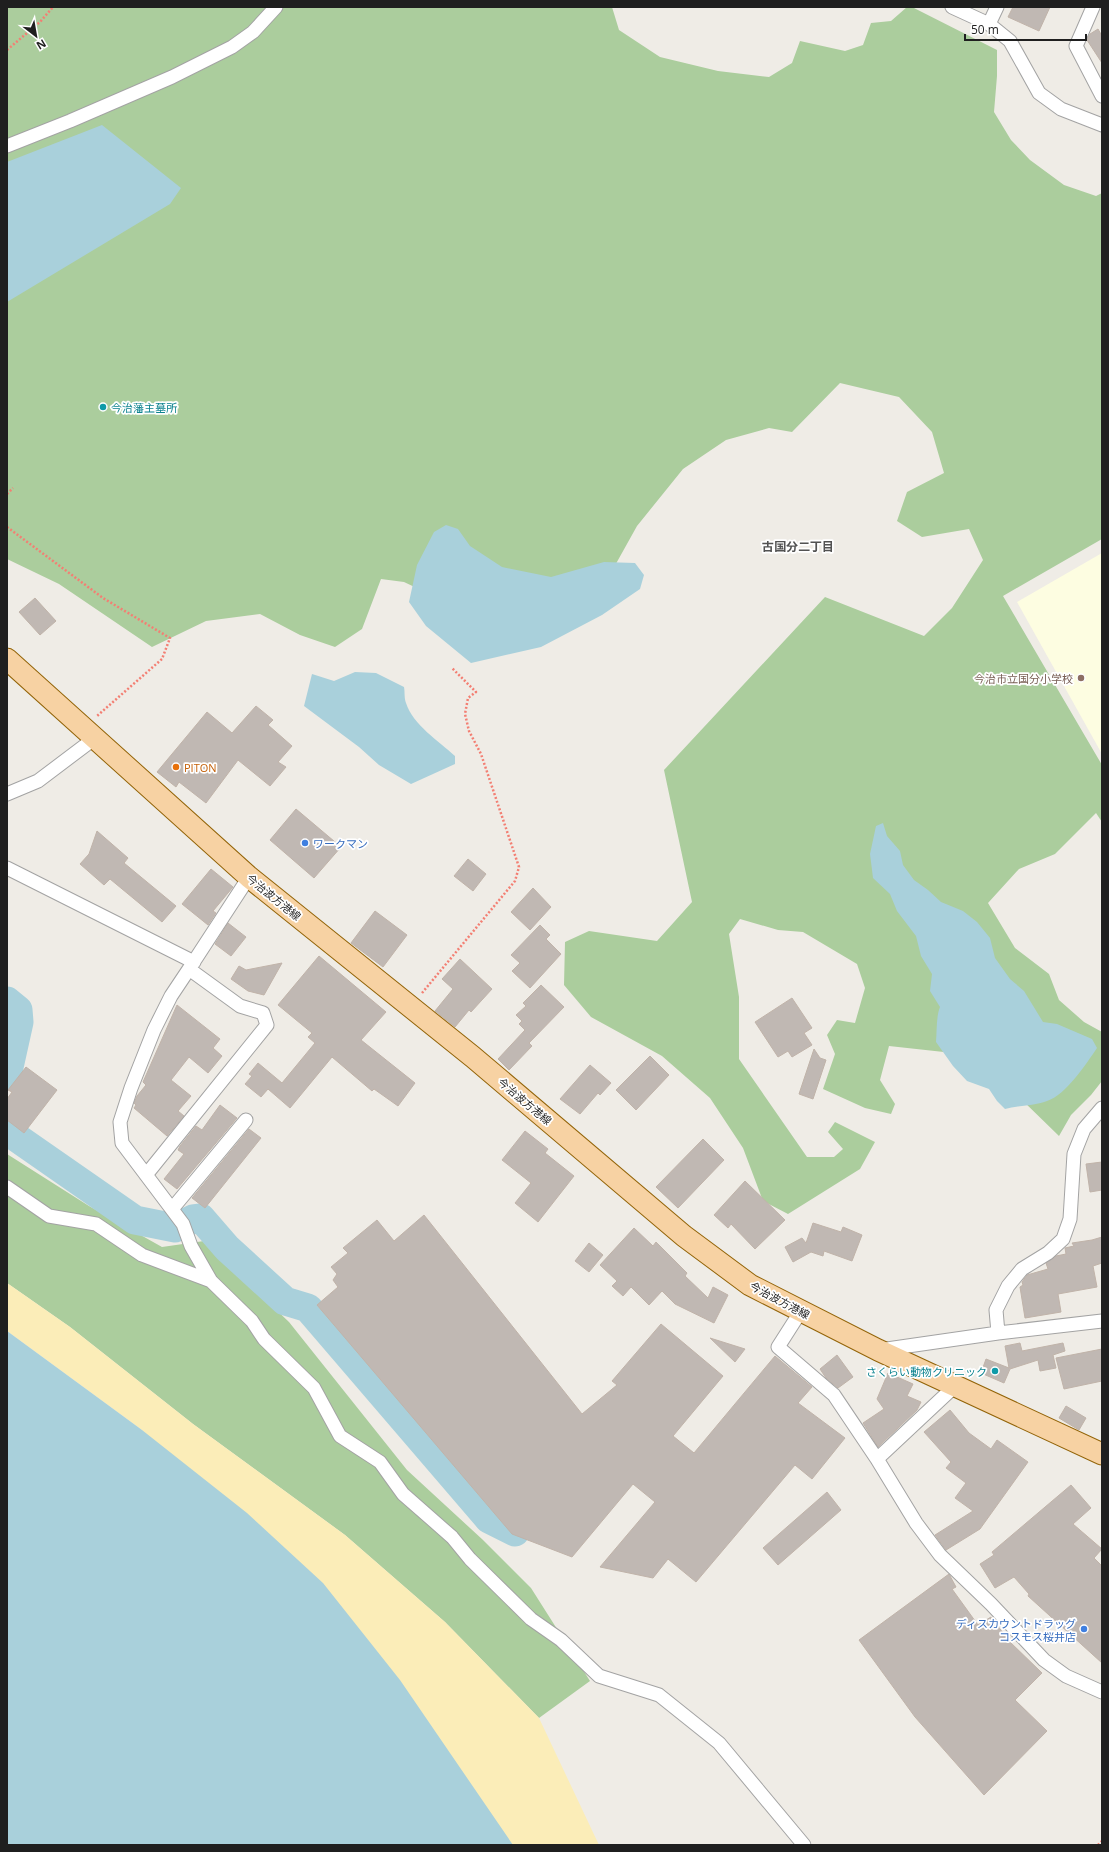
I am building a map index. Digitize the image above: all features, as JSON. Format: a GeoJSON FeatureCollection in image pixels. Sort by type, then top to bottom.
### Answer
{"type":"FeatureCollection","features":[{"type":"Feature","properties":{"kind":"main road","name":"今治波方港線"},"geometry":{"type":"LineString","coordinates":[[7,659],[249,877],[479,1062],[684,1236],[750,1285],[878,1350],[1102,1454]]}},
{"type":"Feature","properties":{"kind":"street"},"geometry":{"type":"LineString","coordinates":[[7,146],[70,121],[164,80],[232,47],[252,32],[276,7]]}},
{"type":"Feature","properties":{"kind":"street"},"geometry":{"type":"LineString","coordinates":[[952,7],[989,24],[1010,41],[1039,93],[1061,109],[1102,125]]}},
{"type":"Feature","properties":{"kind":"street"},"geometry":{"type":"LineString","coordinates":[[989,24],[997,7]]}},
{"type":"Feature","properties":{"kind":"street"},"geometry":{"type":"LineString","coordinates":[[1093,7],[1076,46],[1102,96]]}},
{"type":"Feature","properties":{"kind":"street"},"geometry":{"type":"LineString","coordinates":[[7,794],[38,781],[89,733]]}},
{"type":"Feature","properties":{"kind":"street"},"geometry":{"type":"LineString","coordinates":[[7,868],[192,965],[240,1006],[263,1013],[267,1025],[146,1175]]}},
{"type":"Feature","properties":{"kind":"street"},"geometry":{"type":"LineString","coordinates":[[249,877],[171,996],[154,1030],[131,1088],[120,1122],[122,1143],[183,1224],[191,1246],[211,1281],[252,1321],[264,1339],[314,1388],[340,1436],[380,1462],[403,1494],[452,1537],[470,1559],[531,1619],[561,1640],[599,1676],[659,1695],[719,1743],[804,1845]]}},
{"type":"Feature","properties":{"kind":"street"},"geometry":{"type":"LineString","coordinates":[[998,1333],[996,1310],[1008,1286],[1022,1269],[1048,1253],[1063,1238],[1070,1219],[1074,1154],[1084,1129],[1102,1108]]}},
{"type":"Feature","properties":{"kind":"street"},"geometry":{"type":"LineString","coordinates":[[172,1209],[246,1120]]}},
{"type":"Feature","properties":{"kind":"street"},"geometry":{"type":"LineString","coordinates":[[7,1187],[49,1216],[96,1224],[142,1255],[211,1281]]}},
{"type":"Feature","properties":{"kind":"street"},"geometry":{"type":"LineString","coordinates":[[801,1311],[778,1347],[834,1395],[916,1523],[940,1555],[991,1604],[1044,1660],[1066,1676],[1102,1692]]}},
{"type":"Feature","properties":{"kind":"street"},"geometry":{"type":"LineString","coordinates":[[878,1350],[998,1333],[1102,1321]]}},
{"type":"Feature","properties":{"kind":"street"},"geometry":{"type":"LineString","coordinates":[[877,1460],[955,1386]]}},
{"type":"Feature","properties":{"kind":"path"},"geometry":{"type":"LineString","coordinates":[[7,50],[40,22],[53,7]]}},
{"type":"Feature","properties":{"kind":"path"},"geometry":{"type":"LineString","coordinates":[[7,494],[13,488]]}},
{"type":"Feature","properties":{"kind":"path"},"geometry":{"type":"LineString","coordinates":[[7,527],[103,598],[170,638],[162,659],[89,733]]}},
{"type":"Feature","properties":{"kind":"path"},"geometry":{"type":"LineString","coordinates":[[410,1007],[515,881],[520,867],[484,761],[469,731],[465,714],[468,698],[476,692],[452,668]]}},
{"type":"Feature","properties":{"kind":"path"},"geometry":{"type":"LineString","coordinates":[[1098,1845],[1102,1841]]}},
{"type":"Feature","properties":{"kind":"shaded area","name":"今治市立国分小学校"},"geometry":{"type":"Polygon","coordinates":[[[1102,553],[1102,754],[1017,602],[1102,553]]]}},
{"type":"Feature","properties":{"kind":"green space"},"geometry":{"type":"Polygon","coordinates":[[[7,7],[612,7],[619,30],[660,57],[718,71],[769,77],[792,63],[800,41],[845,51],[863,45],[871,23],[891,21],[907,7],[912,7],[997,50],[997,76],[994,112],[1011,140],[1030,160],[1064,185],[1096,196],[1102,193],[1102,539],[1003,596],[1102,765],[1102,822],[1096,813],[1055,854],[1019,869],[988,903],[1015,948],[1049,974],[1059,1000],[1084,1022],[1102,1032],[1102,1081],[1091,1095],[1071,1115],[1059,1136],[1020,1098],[962,1054],[889,1046],[880,1080],[895,1104],[891,1114],[865,1108],[823,1089],[835,1054],[827,1035],[837,1020],[855,1023],[865,988],[857,964],[803,932],[778,930],[740,919],[729,934],[739,997],[739,1059],[807,1157],[834,1157],[843,1149],[828,1132],[835,1122],[875,1142],[860,1169],[788,1214],[763,1201],[743,1148],[710,1098],[662,1056],[591,1017],[564,985],[565,942],[589,931],[657,941],[692,902],[664,770],[825,597],[924,636],[952,608],[983,560],[969,529],[922,537],[897,521],[907,492],[944,473],[932,432],[899,397],[840,383],[792,432],[769,428],[726,440],[683,469],[637,526],[603,587],[476,616],[404,582],[381,579],[362,629],[335,647],[300,635],[260,614],[206,621],[152,647],[59,584],[7,559],[7,7]]]}},
{"type":"Feature","properties":{"kind":"green space"},"geometry":{"type":"Polygon","coordinates":[[[7,1154],[89,1206],[162,1247],[204,1241],[289,1322],[407,1470],[483,1540],[531,1588],[590,1681],[539,1718],[445,1622],[345,1535],[193,1424],[70,1327],[7,1283],[7,1154]]]}},
{"type":"Feature","properties":{"kind":"sand"},"geometry":{"type":"Polygon","coordinates":[[[7,1283],[70,1327],[193,1424],[345,1535],[445,1622],[539,1718],[599,1845],[510,1845],[142,1430],[7,1331],[7,1283]]]}},
{"type":"Feature","properties":{"kind":"water"},"geometry":{"type":"Polygon","coordinates":[[[102,125],[181,188],[170,204],[7,302],[7,162],[102,125]]]}},
{"type":"Feature","properties":{"kind":"water"},"geometry":{"type":"Polygon","coordinates":[[[446,525],[458,529],[470,546],[502,567],[551,577],[604,562],[635,563],[644,575],[640,589],[602,615],[541,647],[471,663],[426,626],[409,602],[417,565],[434,532],[446,525]]]}},
{"type":"Feature","properties":{"kind":"water"},"geometry":{"type":"Polygon","coordinates":[[[355,672],[376,673],[404,687],[405,699],[409,711],[427,732],[455,756],[455,764],[411,784],[379,765],[359,747],[304,706],[312,674],[334,681],[355,672]]]}},
{"type":"Feature","properties":{"kind":"water"},"geometry":{"type":"Polygon","coordinates":[[[883,823],[887,836],[900,851],[903,865],[914,880],[941,902],[963,911],[977,922],[990,938],[995,958],[1010,979],[1024,991],[1043,1022],[1057,1024],[1092,1039],[1097,1048],[1075,1078],[1054,1098],[1037,1104],[1005,1109],[997,1101],[989,1089],[967,1081],[953,1066],[936,1042],[937,1020],[940,1007],[930,991],[932,974],[921,956],[916,936],[897,911],[890,894],[873,878],[870,854],[876,826],[883,823]]]}},
{"type":"Feature","properties":{"kind":"water"},"geometry":{"type":"Polygon","coordinates":[[[7,1331],[142,1430],[247,1513],[323,1583],[400,1680],[513,1845],[7,1845],[7,1331]]]}},
{"type":"Feature","properties":{"kind":"building"},"geometry":{"type":"Polygon","coordinates":[[[1013,7],[1050,7],[1039,31],[1008,17],[1013,7]]]}},
{"type":"Feature","properties":{"kind":"building"},"geometry":{"type":"Polygon","coordinates":[[[1098,29],[1102,36],[1102,63],[1087,40],[1090,34],[1098,29]]]}},
{"type":"Feature","properties":{"kind":"building"},"geometry":{"type":"Polygon","coordinates":[[[35,598],[56,621],[40,635],[19,612],[35,598]]]}},
{"type":"Feature","properties":{"kind":"building"},"geometry":{"type":"Polygon","coordinates":[[[256,706],[273,720],[268,725],[292,746],[278,762],[286,767],[270,786],[238,760],[206,803],[179,782],[176,787],[157,772],[207,712],[232,733],[256,706]]]}},
{"type":"Feature","properties":{"kind":"building","name":"ワークマン"},"geometry":{"type":"Polygon","coordinates":[[[296,809],[341,847],[314,878],[270,840],[296,809]]]}},
{"type":"Feature","properties":{"kind":"building"},"geometry":{"type":"Polygon","coordinates":[[[97,831],[128,858],[124,863],[176,906],[162,922],[110,879],[104,885],[80,864],[89,854],[97,831]]]}},
{"type":"Feature","properties":{"kind":"building"},"geometry":{"type":"Polygon","coordinates":[[[468,859],[486,874],[473,891],[454,876],[468,859]]]}},
{"type":"Feature","properties":{"kind":"building"},"geometry":{"type":"Polygon","coordinates":[[[211,869],[233,887],[213,911],[216,913],[208,925],[182,904],[211,869]]]}},
{"type":"Feature","properties":{"kind":"building"},"geometry":{"type":"Polygon","coordinates":[[[533,888],[551,907],[530,930],[511,912],[533,888]]]}},
{"type":"Feature","properties":{"kind":"building"},"geometry":{"type":"Polygon","coordinates":[[[375,911],[407,935],[383,967],[351,943],[375,911]]]}},
{"type":"Feature","properties":{"kind":"building"},"geometry":{"type":"Polygon","coordinates":[[[228,923],[246,937],[231,956],[215,944],[228,923]]]}},
{"type":"Feature","properties":{"kind":"building"},"geometry":{"type":"Polygon","coordinates":[[[540,925],[550,935],[546,939],[561,954],[530,988],[512,971],[520,963],[511,955],[540,925]]]}},
{"type":"Feature","properties":{"kind":"building"},"geometry":{"type":"Polygon","coordinates":[[[319,956],[386,1012],[361,1040],[415,1083],[398,1106],[374,1089],[372,1091],[332,1057],[290,1108],[268,1089],[261,1097],[245,1084],[252,1076],[249,1074],[258,1063],[282,1083],[315,1043],[308,1037],[312,1033],[278,1005],[319,956]]]}},
{"type":"Feature","properties":{"kind":"building"},"geometry":{"type":"Polygon","coordinates":[[[460,959],[492,989],[471,1012],[469,1010],[455,1027],[435,1011],[453,989],[442,979],[460,959]]]}},
{"type":"Feature","properties":{"kind":"building"},"geometry":{"type":"Polygon","coordinates":[[[282,963],[264,995],[248,991],[231,979],[239,966],[246,970],[282,963]]]}},
{"type":"Feature","properties":{"kind":"building"},"geometry":{"type":"Polygon","coordinates":[[[541,985],[564,1007],[529,1043],[532,1046],[509,1070],[498,1059],[525,1030],[519,1024],[522,1021],[516,1015],[526,1006],[523,1003],[541,985]]]}},
{"type":"Feature","properties":{"kind":"building"},"geometry":{"type":"Polygon","coordinates":[[[792,998],[812,1028],[804,1033],[812,1045],[792,1057],[788,1051],[778,1057],[755,1022],[792,998]]]}},
{"type":"Feature","properties":{"kind":"building"},"geometry":{"type":"Polygon","coordinates":[[[177,1005],[220,1039],[213,1048],[222,1056],[208,1073],[189,1057],[171,1080],[191,1096],[178,1111],[184,1116],[167,1136],[134,1108],[136,1105],[134,1103],[137,1096],[146,1085],[143,1082],[177,1005]]]}},
{"type":"Feature","properties":{"kind":"building"},"geometry":{"type":"Polygon","coordinates":[[[814,1049],[820,1058],[826,1060],[813,1099],[799,1094],[814,1049]]]}},
{"type":"Feature","properties":{"kind":"building"},"geometry":{"type":"Polygon","coordinates":[[[650,1056],[669,1075],[636,1110],[616,1090],[650,1056]]]}},
{"type":"Feature","properties":{"kind":"building"},"geometry":{"type":"Polygon","coordinates":[[[590,1065],[611,1083],[600,1095],[598,1093],[580,1114],[560,1099],[590,1065]]]}},
{"type":"Feature","properties":{"kind":"building"},"geometry":{"type":"Polygon","coordinates":[[[26,1067],[57,1090],[24,1133],[7,1120],[7,1099],[12,1092],[8,1090],[26,1067]]]}},
{"type":"Feature","properties":{"kind":"building"},"geometry":{"type":"Polygon","coordinates":[[[220,1105],[237,1118],[177,1189],[164,1179],[184,1154],[178,1150],[180,1146],[196,1126],[202,1130],[220,1105]]]}},
{"type":"Feature","properties":{"kind":"building"},"geometry":{"type":"Polygon","coordinates":[[[249,1129],[261,1138],[205,1208],[192,1198],[249,1129]]]}},
{"type":"Feature","properties":{"kind":"building"},"geometry":{"type":"Polygon","coordinates":[[[525,1131],[548,1149],[545,1153],[574,1176],[538,1222],[515,1203],[531,1183],[502,1160],[525,1131]]]}},
{"type":"Feature","properties":{"kind":"building"},"geometry":{"type":"Polygon","coordinates":[[[703,1139],[724,1160],[678,1208],[656,1187],[703,1139]]]}},
{"type":"Feature","properties":{"kind":"building"},"geometry":{"type":"Polygon","coordinates":[[[1102,1162],[1102,1190],[1090,1192],[1086,1164],[1102,1162]]]}},
{"type":"Feature","properties":{"kind":"building"},"geometry":{"type":"Polygon","coordinates":[[[745,1181],[785,1220],[755,1249],[731,1224],[728,1228],[714,1215],[745,1181]]]}},
{"type":"Feature","properties":{"kind":"building"},"geometry":{"type":"Polygon","coordinates":[[[424,1215],[582,1414],[617,1385],[612,1381],[661,1324],[723,1376],[673,1436],[694,1453],[775,1356],[812,1387],[798,1403],[845,1438],[812,1479],[795,1465],[696,1582],[668,1559],[653,1578],[600,1567],[655,1502],[633,1484],[572,1557],[512,1534],[317,1305],[338,1287],[333,1280],[337,1274],[331,1267],[348,1253],[343,1248],[377,1220],[394,1241],[424,1215]]]}},
{"type":"Feature","properties":{"kind":"building"},"geometry":{"type":"Polygon","coordinates":[[[813,1223],[841,1232],[843,1227],[862,1235],[852,1261],[824,1251],[823,1256],[811,1252],[793,1262],[785,1247],[802,1238],[806,1243],[813,1223]]]}},
{"type":"Feature","properties":{"kind":"building"},"geometry":{"type":"Polygon","coordinates":[[[634,1228],[653,1246],[656,1242],[687,1273],[685,1276],[708,1298],[713,1287],[728,1295],[714,1323],[675,1304],[662,1291],[649,1305],[631,1287],[623,1296],[612,1286],[617,1281],[600,1265],[634,1228]]]}},
{"type":"Feature","properties":{"kind":"building"},"geometry":{"type":"Polygon","coordinates":[[[1102,1237],[1102,1263],[1093,1266],[1097,1287],[1058,1294],[1061,1312],[1025,1318],[1020,1287],[1023,1285],[1022,1282],[1027,1275],[1048,1269],[1046,1263],[1056,1256],[1066,1254],[1065,1248],[1074,1246],[1072,1243],[1102,1237]]]}},
{"type":"Feature","properties":{"kind":"building"},"geometry":{"type":"Polygon","coordinates":[[[589,1243],[603,1255],[589,1272],[575,1261],[589,1243]]]}},
{"type":"Feature","properties":{"kind":"building"},"geometry":{"type":"Polygon","coordinates":[[[710,1338],[745,1349],[735,1362],[710,1338]]]}},
{"type":"Feature","properties":{"kind":"building"},"geometry":{"type":"Polygon","coordinates":[[[1020,1343],[1022,1351],[1063,1343],[1065,1351],[1053,1355],[1056,1368],[1040,1371],[1038,1360],[1010,1369],[1004,1383],[981,1373],[986,1359],[1009,1368],[1005,1346],[1020,1343]]]}},
{"type":"Feature","properties":{"kind":"building"},"geometry":{"type":"Polygon","coordinates":[[[1102,1349],[1102,1381],[1064,1389],[1056,1358],[1102,1349]]]}},
{"type":"Feature","properties":{"kind":"building"},"geometry":{"type":"Polygon","coordinates":[[[837,1355],[853,1377],[838,1388],[826,1378],[820,1369],[837,1355]]]}},
{"type":"Feature","properties":{"kind":"building"},"geometry":{"type":"Polygon","coordinates":[[[888,1373],[913,1384],[907,1396],[921,1402],[917,1410],[878,1447],[863,1423],[884,1409],[877,1399],[888,1373]]]}},
{"type":"Feature","properties":{"kind":"building"},"geometry":{"type":"Polygon","coordinates":[[[1066,1406],[1086,1418],[1079,1430],[1059,1418],[1066,1406]]]}},
{"type":"Feature","properties":{"kind":"building"},"geometry":{"type":"Polygon","coordinates":[[[950,1410],[969,1433],[991,1449],[997,1440],[1028,1462],[980,1529],[946,1550],[935,1535],[973,1511],[955,1498],[966,1483],[946,1468],[951,1462],[924,1432],[950,1410]]]}},
{"type":"Feature","properties":{"kind":"building"},"geometry":{"type":"Polygon","coordinates":[[[1071,1485],[1091,1508],[1073,1524],[1102,1549],[1094,1558],[1102,1566],[1102,1663],[1028,1596],[1029,1594],[1014,1577],[995,1588],[980,1564],[994,1555],[992,1552],[1071,1485]]]}},
{"type":"Feature","properties":{"kind":"building"},"geometry":{"type":"Polygon","coordinates":[[[827,1492],[841,1510],[778,1565],[763,1548],[827,1492]]]}},
{"type":"Feature","properties":{"kind":"building"},"geometry":{"type":"Polygon","coordinates":[[[949,1574],[956,1587],[952,1589],[978,1625],[991,1617],[1009,1641],[1042,1673],[1015,1700],[1047,1731],[984,1795],[915,1717],[859,1640],[949,1574]]]}},
{"type":"Feature","properties":{"kind":"waterway"},"geometry":{"type":"LineString","coordinates":[[7,1001],[18,1010],[19,1022],[7,1076]]}},
{"type":"Feature","properties":{"kind":"waterway"},"geometry":{"type":"LineString","coordinates":[[7,1131],[135,1220],[175,1228],[193,1219],[201,1218],[227,1248],[285,1301],[308,1308],[489,1519],[515,1532]]}},
{"type":"Feature","properties":{"kind":"place","name":"今治藩主墓所"},"geometry":{"type":"Point","coordinates":[103,407]}},
{"type":"Feature","properties":{"kind":"place","name":"今治市立国分小学校"},"geometry":{"type":"Point","coordinates":[1081,678]}},
{"type":"Feature","properties":{"kind":"place","name":"PITON"},"geometry":{"type":"Point","coordinates":[176,767]}},
{"type":"Feature","properties":{"kind":"place","name":"ワークマン"},"geometry":{"type":"Point","coordinates":[305,843]}},
{"type":"Feature","properties":{"kind":"place","name":"さくらい動物クリニック"},"geometry":{"type":"Point","coordinates":[995,1371]}},
{"type":"Feature","properties":{"kind":"place","name":"ディスカウントドラッグ コスモス桜井店"},"geometry":{"type":"Point","coordinates":[1084,1629]}},
{"type":"Feature","properties":{"kind":"district","name":"古国分二丁目"},"geometry":{"type":"Point","coordinates":[798,546]}}]}
